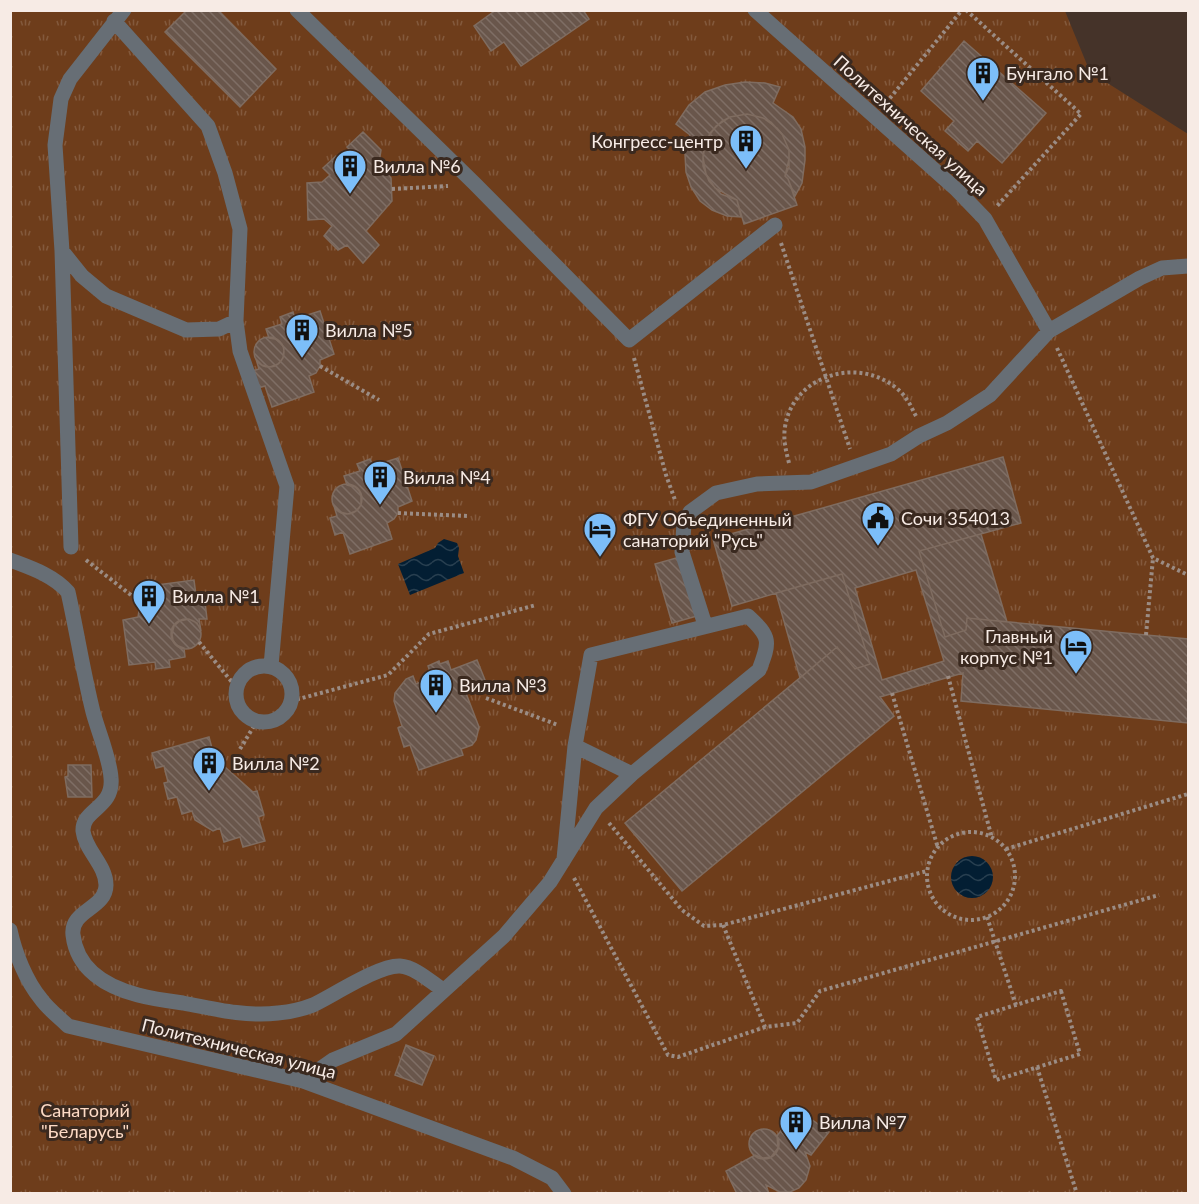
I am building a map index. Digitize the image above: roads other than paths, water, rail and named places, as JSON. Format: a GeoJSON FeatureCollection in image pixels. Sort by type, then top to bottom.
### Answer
{"type":"FeatureCollection","features":[{"type":"Feature","properties":{"kind":"street"},"geometry":{"type":"LineString","coordinates":[[297,10],[475,184],[629,340],[775,225]]}},
{"type":"Feature","properties":{"kind":"street","name":"Политехническая улица"},"geometry":{"type":"LineString","coordinates":[[755,10],[957,190],[985,219],[1049,332]]}},
{"type":"Feature","properties":{"kind":"street"},"geometry":{"type":"LineString","coordinates":[[71,547],[62,251],[56,145],[61,99],[70,80],[119,16],[208,126],[225,174],[240,229],[236,321],[240,351],[287,486],[271,666]]}},
{"type":"Feature","properties":{"kind":"street"},"geometry":{"type":"LineString","coordinates":[[62,251],[82,276],[106,296],[186,330],[219,329],[236,321]]}},
{"type":"Feature","properties":{"kind":"street"},"geometry":{"type":"LineString","coordinates":[[705,625],[682,552],[684,524],[690,512],[716,493],[757,484],[811,482],[891,454],[919,436],[947,423],[990,395],[1049,332],[1140,278],[1162,268],[1188,266]]}},
{"type":"Feature","properties":{"kind":"street"},"geometry":{"type":"LineString","coordinates":[[10,560],[33,568],[60,583],[68,592],[93,710],[111,778],[110,793],[103,804],[89,814],[83,824],[83,834],[104,874],[105,893],[97,903],[80,915],[74,924],[73,934],[80,959],[102,982],[138,995],[232,1012],[276,1013],[310,1006],[375,974],[400,966],[411,969],[443,990]]}},
{"type":"Feature","properties":{"kind":"street"},"geometry":{"type":"LineString","coordinates":[[303,1081],[333,1060],[396,1034],[504,936],[550,882],[596,808],[632,774],[759,670],[768,647],[763,630],[748,616],[591,655],[577,739],[564,859]]}},
{"type":"Feature","properties":{"kind":"street"},"geometry":{"type":"LineString","coordinates":[[259,665],[271,666],[281,670],[289,679],[292,690],[291,701],[286,713],[278,718],[268,722],[257,721],[247,717],[240,708],[236,687],[241,676],[249,669],[259,665]]}},
{"type":"Feature","properties":{"kind":"street"},"geometry":{"type":"LineString","coordinates":[[577,739],[632,774]]}},
{"type":"Feature","properties":{"kind":"street","name":"Политехническая улица"},"geometry":{"type":"LineString","coordinates":[[10,930],[24,970],[40,999],[68,1026],[303,1081],[513,1158],[552,1178],[564,1194]]}},
{"type":"Feature","properties":{"kind":"water"},"geometry":{"type":"Polygon","coordinates":[[[444,539],[457,543],[458,556],[464,573],[410,595],[398,564],[435,548],[444,539]]]}},
{"type":"Feature","properties":{"kind":"water"},"geometry":{"type":"Polygon","coordinates":[[[972,856],[980,857],[987,862],[992,869],[992,885],[987,892],[980,897],[972,898],[964,897],[957,892],[952,885],[951,877],[952,869],[957,862],[964,857],[972,856]]]}},
{"type":"Feature","properties":{"kind":"place","name":"Бунгало №1"},"geometry":{"type":"Point","coordinates":[983,102]}},
{"type":"Feature","properties":{"kind":"place","name":"Конгресс-центр"},"geometry":{"type":"Point","coordinates":[746,170]}},
{"type":"Feature","properties":{"kind":"place","name":"Вилла №6"},"geometry":{"type":"Point","coordinates":[350,195]}},
{"type":"Feature","properties":{"kind":"place","name":"Вилла №5"},"geometry":{"type":"Point","coordinates":[302,359]}},
{"type":"Feature","properties":{"kind":"place","name":"Вилла №4"},"geometry":{"type":"Point","coordinates":[380,506]}},
{"type":"Feature","properties":{"kind":"place","name":"Сочи 354013"},"geometry":{"type":"Point","coordinates":[878,547]}},
{"type":"Feature","properties":{"kind":"place","name":"ФГУ Объединенный санаторий \"Русь\""},"geometry":{"type":"Point","coordinates":[600,558]}},
{"type":"Feature","properties":{"kind":"place","name":"Вилла №1"},"geometry":{"type":"Point","coordinates":[149,625]}},
{"type":"Feature","properties":{"kind":"place","name":"Главный корпус №1"},"geometry":{"type":"Point","coordinates":[1076,675]}},
{"type":"Feature","properties":{"kind":"place","name":"Вилла №3"},"geometry":{"type":"Point","coordinates":[436,714]}},
{"type":"Feature","properties":{"kind":"place","name":"Вилла №2"},"geometry":{"type":"Point","coordinates":[209,792]}},
{"type":"Feature","properties":{"kind":"place","name":"Вилла №7"},"geometry":{"type":"Point","coordinates":[796,1151]}},
{"type":"Feature","properties":{"kind":"park label","name":"Санаторий \"Беларусь\""},"geometry":{"type":"Point","coordinates":[85,1120]}}]}
